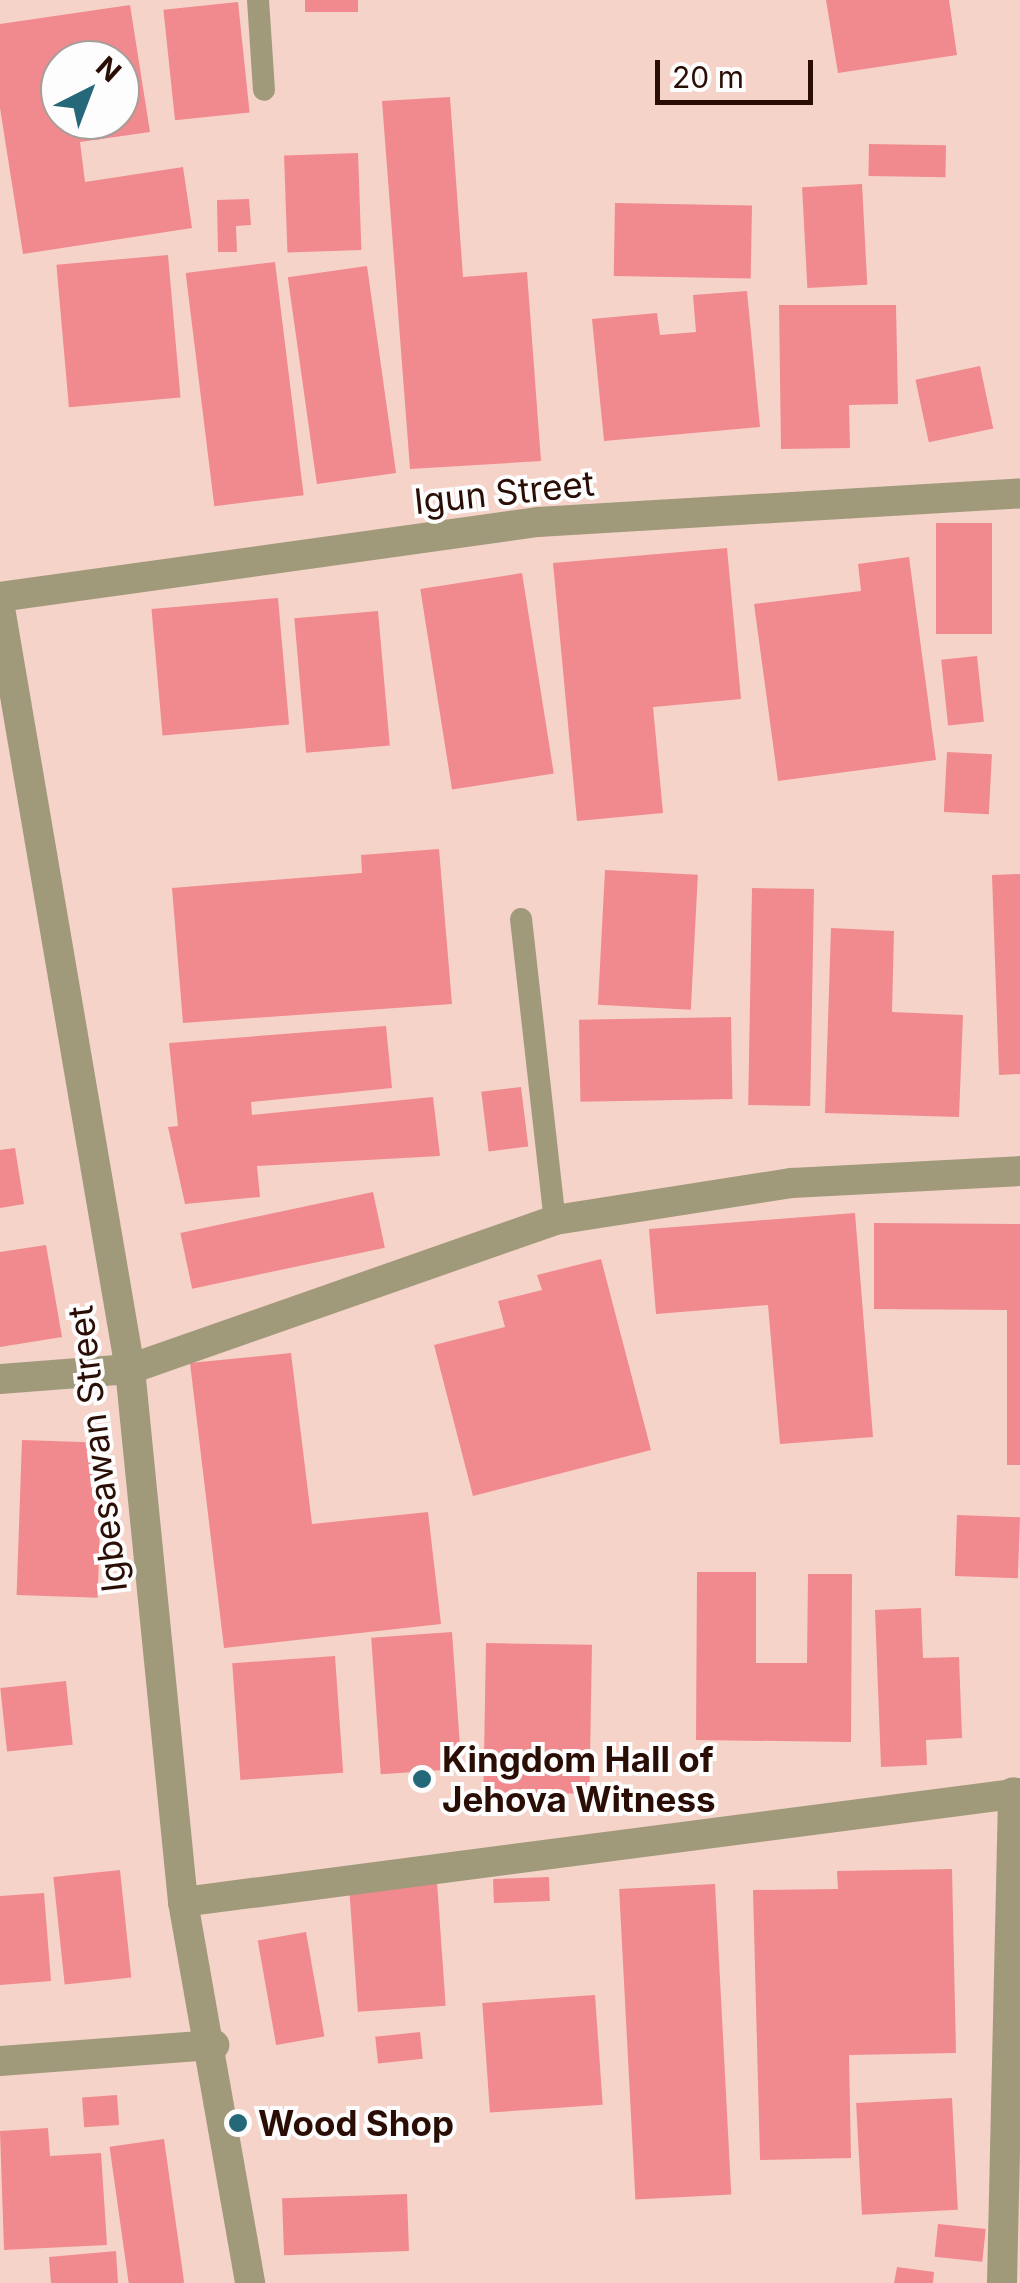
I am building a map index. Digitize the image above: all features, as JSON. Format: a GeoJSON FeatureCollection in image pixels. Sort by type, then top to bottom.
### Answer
{"type":"FeatureCollection","features":[{"type":"Feature","properties":{"kind":"street","name":"Igun Street"},"geometry":{"type":"LineString","coordinates":[[0,597],[538,522],[1020,493]]}},
{"type":"Feature","properties":{"kind":"street","name":"Igbesawan Street"},"geometry":{"type":"LineString","coordinates":[[0,608],[130,1369],[183,1902],[214,2045],[250,2283]]}},
{"type":"Feature","properties":{"kind":"street"},"geometry":{"type":"LineString","coordinates":[[0,1379],[130,1369],[555,1220],[792,1184],[1020,1171]]}},
{"type":"Feature","properties":{"kind":"street"},"geometry":{"type":"LineString","coordinates":[[183,1902],[1017,1792],[1002,2283]]}},
{"type":"Feature","properties":{"kind":"street"},"geometry":{"type":"LineString","coordinates":[[0,2061],[214,2045]]}},
{"type":"Feature","properties":{"kind":"lane"},"geometry":{"type":"LineString","coordinates":[[258,0],[264,90]]}},
{"type":"Feature","properties":{"kind":"lane"},"geometry":{"type":"LineString","coordinates":[[521,920],[555,1220]]}},
{"type":"Feature","properties":{"kind":"building"},"geometry":{"type":"Polygon","coordinates":[[[305,0],[358,0],[358,12],[305,12],[305,0]]]}},
{"type":"Feature","properties":{"kind":"building"},"geometry":{"type":"Polygon","coordinates":[[[826,0],[949,0],[957,55],[838,73],[826,0]]]}},
{"type":"Feature","properties":{"kind":"building"},"geometry":{"type":"Polygon","coordinates":[[[238,2],[250,112],[175,120],[163,10],[238,2]]]}},
{"type":"Feature","properties":{"kind":"building"},"geometry":{"type":"Polygon","coordinates":[[[130,5],[136,40],[40,40],[40,140],[94,140],[80,142],[85,182],[183,167],[192,228],[23,254],[0,108],[0,24],[130,5]]]}},
{"type":"Feature","properties":{"kind":"building"},"geometry":{"type":"Polygon","coordinates":[[[140,68],[150,132],[140,133],[140,68]]]}},
{"type":"Feature","properties":{"kind":"building"},"geometry":{"type":"Polygon","coordinates":[[[450,97],[463,277],[527,272],[541,461],[410,469],[382,101],[450,97]]]}},
{"type":"Feature","properties":{"kind":"building"},"geometry":{"type":"Polygon","coordinates":[[[869,144],[946,145],[945,177],[868,176],[869,144]]]}},
{"type":"Feature","properties":{"kind":"building"},"geometry":{"type":"Polygon","coordinates":[[[358,153],[361,250],[287,253],[284,156],[358,153]]]}},
{"type":"Feature","properties":{"kind":"building"},"geometry":{"type":"Polygon","coordinates":[[[862,184],[867,285],[807,288],[802,187],[862,184]]]}},
{"type":"Feature","properties":{"kind":"building"},"geometry":{"type":"Polygon","coordinates":[[[249,199],[251,225],[236,226],[237,252],[218,252],[217,200],[249,199]]]}},
{"type":"Feature","properties":{"kind":"building"},"geometry":{"type":"Polygon","coordinates":[[[615,203],[752,205],[751,278],[614,276],[615,203]]]}},
{"type":"Feature","properties":{"kind":"building"},"geometry":{"type":"Polygon","coordinates":[[[168,255],[180,397],[69,407],[56,265],[168,255]]]}},
{"type":"Feature","properties":{"kind":"building"},"geometry":{"type":"Polygon","coordinates":[[[275,262],[304,495],[214,506],[186,273],[275,262]]]}},
{"type":"Feature","properties":{"kind":"building"},"geometry":{"type":"Polygon","coordinates":[[[367,266],[396,473],[317,484],[288,277],[367,266]]]}},
{"type":"Feature","properties":{"kind":"building"},"geometry":{"type":"Polygon","coordinates":[[[747,291],[760,427],[604,441],[592,319],[657,313],[660,335],[696,332],[693,295],[747,291]]]}},
{"type":"Feature","properties":{"kind":"building"},"geometry":{"type":"Polygon","coordinates":[[[779,305],[896,305],[898,404],[849,405],[850,448],[781,449],[779,305]]]}},
{"type":"Feature","properties":{"kind":"building"},"geometry":{"type":"Polygon","coordinates":[[[980,366],[993,429],[929,442],[915,380],[980,366]]]}},
{"type":"Feature","properties":{"kind":"building"},"geometry":{"type":"Polygon","coordinates":[[[936,523],[992,523],[992,634],[936,634],[936,523]]]}},
{"type":"Feature","properties":{"kind":"building"},"geometry":{"type":"Polygon","coordinates":[[[727,548],[741,699],[653,707],[663,813],[577,821],[553,563],[727,548]]]}},
{"type":"Feature","properties":{"kind":"building"},"geometry":{"type":"Polygon","coordinates":[[[909,557],[936,760],[778,781],[754,604],[861,591],[858,564],[909,557]]]}},
{"type":"Feature","properties":{"kind":"building"},"geometry":{"type":"Polygon","coordinates":[[[522,573],[554,774],[452,790],[420,589],[522,573]]]}},
{"type":"Feature","properties":{"kind":"building"},"geometry":{"type":"Polygon","coordinates":[[[278,598],[289,725],[163,736],[151,609],[278,598]]]}},
{"type":"Feature","properties":{"kind":"building"},"geometry":{"type":"Polygon","coordinates":[[[378,611],[390,745],[306,753],[294,618],[378,611]]]}},
{"type":"Feature","properties":{"kind":"building"},"geometry":{"type":"Polygon","coordinates":[[[977,656],[984,722],[948,725],[941,660],[977,656]]]}},
{"type":"Feature","properties":{"kind":"building"},"geometry":{"type":"Polygon","coordinates":[[[947,752],[992,754],[989,814],[944,812],[947,752]]]}},
{"type":"Feature","properties":{"kind":"building"},"geometry":{"type":"Polygon","coordinates":[[[439,849],[452,1004],[183,1023],[172,888],[362,873],[361,855],[439,849]]]}},
{"type":"Feature","properties":{"kind":"building"},"geometry":{"type":"Polygon","coordinates":[[[605,870],[698,875],[691,1010],[598,1005],[605,870]]]}},
{"type":"Feature","properties":{"kind":"building"},"geometry":{"type":"Polygon","coordinates":[[[1020,874],[1020,1074],[999,1075],[992,875],[1020,874]]]}},
{"type":"Feature","properties":{"kind":"building"},"geometry":{"type":"Polygon","coordinates":[[[752,888],[814,889],[810,1106],[748,1105],[752,888]]]}},
{"type":"Feature","properties":{"kind":"building"},"geometry":{"type":"Polygon","coordinates":[[[831,928],[894,931],[892,1012],[963,1015],[959,1117],[825,1113],[831,928]]]}},
{"type":"Feature","properties":{"kind":"building"},"geometry":{"type":"Polygon","coordinates":[[[731,1017],[732,1099],[580,1102],[579,1020],[731,1017]]]}},
{"type":"Feature","properties":{"kind":"building"},"geometry":{"type":"Polygon","coordinates":[[[386,1026],[392,1088],[251,1102],[252,1115],[433,1097],[440,1156],[257,1166],[260,1197],[185,1204],[168,1127],[178,1126],[169,1043],[386,1026]]]}},
{"type":"Feature","properties":{"kind":"building"},"geometry":{"type":"Polygon","coordinates":[[[521,1087],[528,1147],[489,1151],[481,1092],[521,1087]]]}},
{"type":"Feature","properties":{"kind":"building"},"geometry":{"type":"Polygon","coordinates":[[[15,1148],[24,1204],[0,1208],[0,1150],[15,1148]]]}},
{"type":"Feature","properties":{"kind":"building"},"geometry":{"type":"Polygon","coordinates":[[[373,1192],[385,1248],[192,1289],[180,1233],[373,1192]]]}},
{"type":"Feature","properties":{"kind":"building"},"geometry":{"type":"Polygon","coordinates":[[[855,1213],[873,1437],[780,1444],[768,1305],[656,1314],[649,1229],[855,1213]]]}},
{"type":"Feature","properties":{"kind":"building"},"geometry":{"type":"Polygon","coordinates":[[[874,1223],[1020,1224],[1020,1465],[1007,1465],[1007,1310],[874,1309],[874,1223]]]}},
{"type":"Feature","properties":{"kind":"building"},"geometry":{"type":"Polygon","coordinates":[[[46,1245],[62,1337],[0,1347],[0,1252],[46,1245]]]}},
{"type":"Feature","properties":{"kind":"building"},"geometry":{"type":"Polygon","coordinates":[[[601,1259],[651,1450],[473,1496],[434,1345],[505,1327],[498,1301],[542,1290],[537,1275],[601,1259]]]}},
{"type":"Feature","properties":{"kind":"building"},"geometry":{"type":"Polygon","coordinates":[[[291,1353],[312,1524],[428,1512],[441,1624],[224,1648],[190,1363],[291,1353]]]}},
{"type":"Feature","properties":{"kind":"building"},"geometry":{"type":"Polygon","coordinates":[[[22,1440],[103,1443],[98,1598],[17,1595],[22,1440]]]}},
{"type":"Feature","properties":{"kind":"building"},"geometry":{"type":"Polygon","coordinates":[[[957,1515],[1020,1517],[1018,1578],[955,1576],[957,1515]]]}},
{"type":"Feature","properties":{"kind":"building"},"geometry":{"type":"Polygon","coordinates":[[[697,1572],[756,1572],[756,1663],[807,1663],[808,1574],[852,1574],[851,1742],[696,1740],[697,1572]]]}},
{"type":"Feature","properties":{"kind":"building"},"geometry":{"type":"Polygon","coordinates":[[[921,1608],[923,1658],[959,1657],[962,1738],[926,1740],[927,1765],[881,1767],[875,1610],[921,1608]]]}},
{"type":"Feature","properties":{"kind":"building"},"geometry":{"type":"Polygon","coordinates":[[[452,1632],[462,1769],[381,1774],[371,1638],[452,1632]]]}},
{"type":"Feature","properties":{"kind":"building"},"geometry":{"type":"Polygon","coordinates":[[[486,1643],[592,1645],[589,1794],[483,1792],[486,1643]]]}},
{"type":"Feature","properties":{"kind":"building"},"geometry":{"type":"Polygon","coordinates":[[[335,1656],[343,1773],[240,1780],[232,1663],[335,1656]]]}},
{"type":"Feature","properties":{"kind":"building"},"geometry":{"type":"Polygon","coordinates":[[[66,1681],[73,1745],[7,1752],[0,1688],[66,1681]]]}},
{"type":"Feature","properties":{"kind":"building"},"geometry":{"type":"Polygon","coordinates":[[[952,1869],[956,2053],[849,2055],[851,2158],[760,2160],[753,1890],[838,1889],[837,1871],[952,1869]]]}},
{"type":"Feature","properties":{"kind":"building"},"geometry":{"type":"Polygon","coordinates":[[[120,1870],[131,1977],[65,1984],[53,1877],[120,1870]]]}},
{"type":"Feature","properties":{"kind":"building"},"geometry":{"type":"Polygon","coordinates":[[[549,1877],[550,1901],[494,1903],[493,1879],[549,1877]]]}},
{"type":"Feature","properties":{"kind":"building"},"geometry":{"type":"Polygon","coordinates":[[[437,1882],[446,2006],[358,2012],[349,1888],[437,1882]]]}},
{"type":"Feature","properties":{"kind":"building"},"geometry":{"type":"Polygon","coordinates":[[[715,1884],[731,2195],[635,2200],[619,1889],[715,1884]]]}},
{"type":"Feature","properties":{"kind":"building"},"geometry":{"type":"Polygon","coordinates":[[[44,1893],[51,1981],[0,1985],[0,1896],[44,1893]]]}},
{"type":"Feature","properties":{"kind":"building"},"geometry":{"type":"Polygon","coordinates":[[[306,1932],[324,2036],[276,2045],[258,1941],[306,1932]]]}},
{"type":"Feature","properties":{"kind":"building"},"geometry":{"type":"Polygon","coordinates":[[[595,1995],[603,2105],[490,2113],[482,2003],[595,1995]]]}},
{"type":"Feature","properties":{"kind":"building"},"geometry":{"type":"Polygon","coordinates":[[[420,2032],[423,2059],[378,2064],[375,2037],[420,2032]]]}},
{"type":"Feature","properties":{"kind":"building"},"geometry":{"type":"Polygon","coordinates":[[[117,2095],[119,2125],[84,2127],[82,2097],[117,2095]]]}},
{"type":"Feature","properties":{"kind":"building"},"geometry":{"type":"Polygon","coordinates":[[[952,2098],[958,2210],[862,2215],[856,2103],[952,2098]]]}},
{"type":"Feature","properties":{"kind":"building"},"geometry":{"type":"Polygon","coordinates":[[[48,2128],[50,2156],[101,2153],[107,2245],[4,2250],[0,2131],[48,2128]]]}},
{"type":"Feature","properties":{"kind":"building"},"geometry":{"type":"Polygon","coordinates":[[[164,2139],[184,2283],[129,2283],[110,2147],[164,2139]]]}},
{"type":"Feature","properties":{"kind":"building"},"geometry":{"type":"Polygon","coordinates":[[[407,2194],[409,2251],[284,2255],[282,2198],[407,2194]]]}},
{"type":"Feature","properties":{"kind":"building"},"geometry":{"type":"Polygon","coordinates":[[[938,2224],[986,2229],[982,2262],[935,2257],[938,2224]]]}},
{"type":"Feature","properties":{"kind":"building"},"geometry":{"type":"Polygon","coordinates":[[[116,2251],[118,2283],[51,2283],[49,2257],[116,2251]]]}},
{"type":"Feature","properties":{"kind":"building"},"geometry":{"type":"Polygon","coordinates":[[[897,2267],[934,2272],[933,2283],[894,2283],[897,2267]]]}},
{"type":"Feature","properties":{"kind":"place","name":"Kingdom Hall of Jehova Witness"},"geometry":{"type":"Point","coordinates":[422,1779]}},
{"type":"Feature","properties":{"kind":"place","name":"Wood Shop"},"geometry":{"type":"Point","coordinates":[238,2123]}}]}
